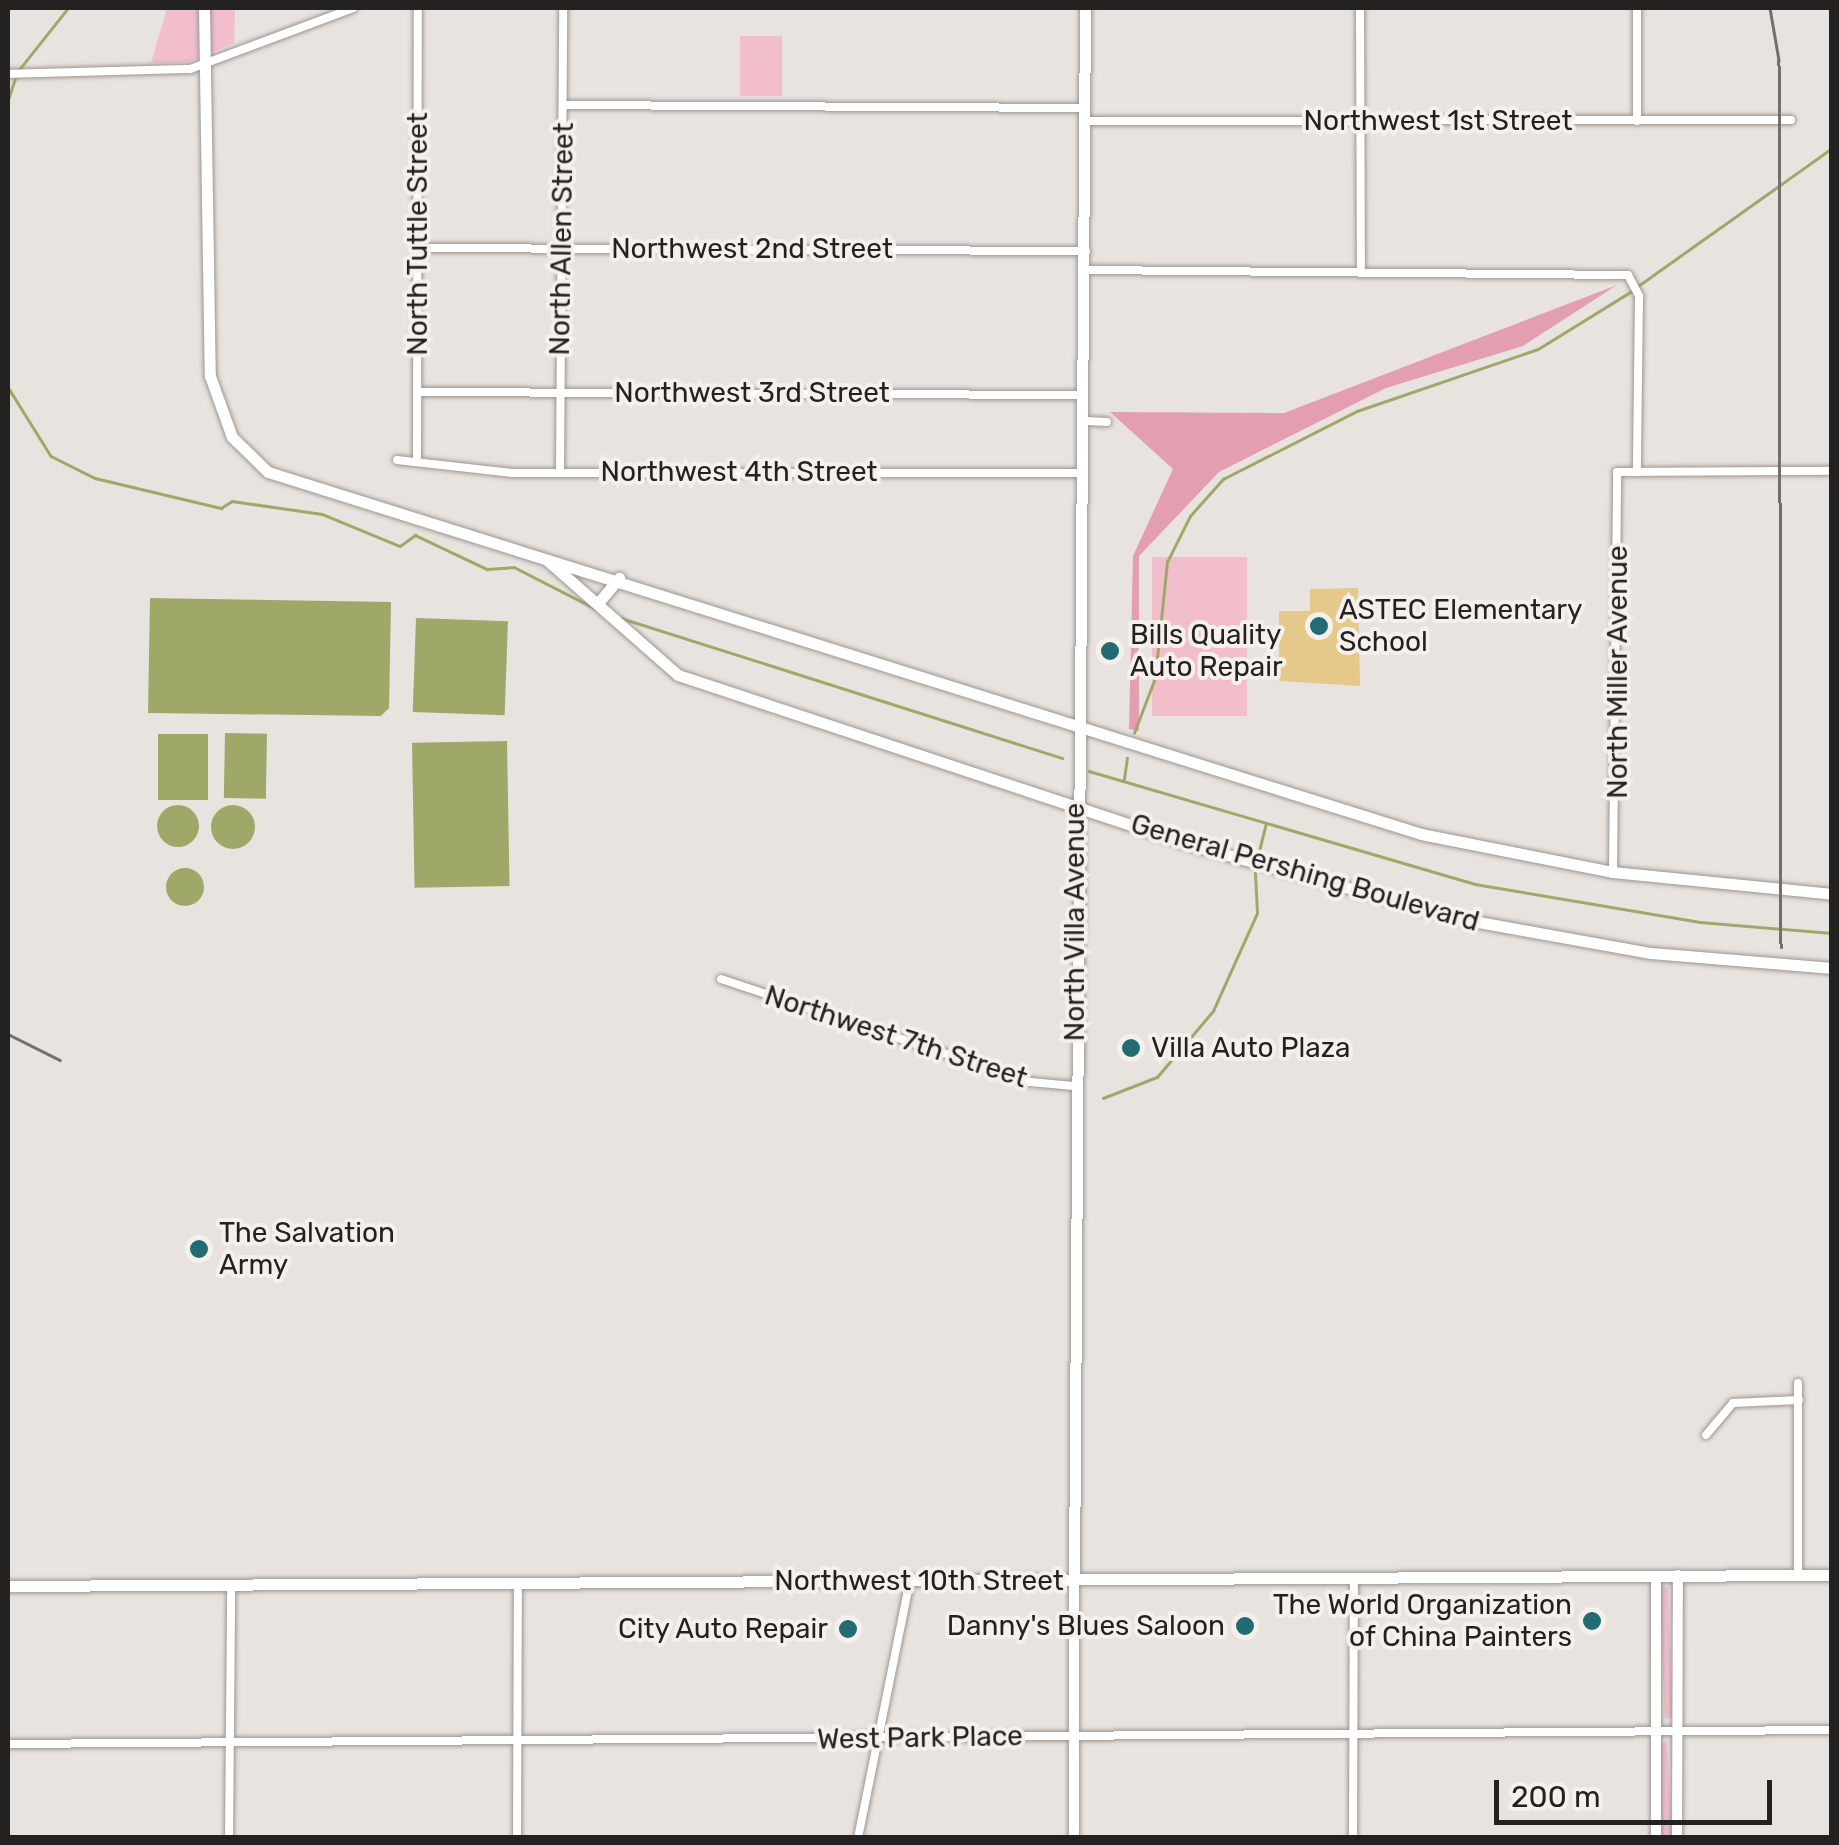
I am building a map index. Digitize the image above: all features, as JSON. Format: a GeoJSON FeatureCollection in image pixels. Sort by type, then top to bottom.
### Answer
{"type":"FeatureCollection","features":[{"type":"Feature","properties":{"kind":"main road","name":"General Pershing Boulevard"},"geometry":{"type":"LineString","coordinates":[[204,8],[208,64],[210,376],[232,436],[294,485],[621,578],[1076,728],[1421,834],[1613,872],[1832,894]]}},
{"type":"Feature","properties":{"kind":"main road","name":"North Villa Avenue"},"geometry":{"type":"LineString","coordinates":[[1074,1580],[1076,728],[1082,473],[1087,421],[1085,8]]}},
{"type":"Feature","properties":{"kind":"main road","name":"General Pershing Boulevard"},"geometry":{"type":"LineString","coordinates":[[544,558],[678,675],[1076,806],[1467,920],[1651,953],[1832,968]]}},
{"type":"Feature","properties":{"kind":"main road"},"geometry":{"type":"LineString","coordinates":[[598,603],[604,585],[621,578]]}},
{"type":"Feature","properties":{"kind":"main road","name":"Northwest 10th Street"},"geometry":{"type":"LineString","coordinates":[[8,1586],[1832,1574]]}},
{"type":"Feature","properties":{"kind":"street"},"geometry":{"type":"LineString","coordinates":[[8,74],[208,64],[354,8]]}},
{"type":"Feature","properties":{"kind":"street","name":"North Tuttle Street"},"geometry":{"type":"LineString","coordinates":[[417,460],[418,8]]}},
{"type":"Feature","properties":{"kind":"street","name":"North Allen Street"},"geometry":{"type":"LineString","coordinates":[[560,471],[564,8]]}},
{"type":"Feature","properties":{"kind":"street"},"geometry":{"type":"LineString","coordinates":[[1360,8],[1361,272]]}},
{"type":"Feature","properties":{"kind":"street"},"geometry":{"type":"LineString","coordinates":[[1637,8],[1637,121]]}},
{"type":"Feature","properties":{"kind":"street","name":"Northwest 1st Street"},"geometry":{"type":"LineString","coordinates":[[563,105],[1360,121],[1791,120]]}},
{"type":"Feature","properties":{"kind":"street","name":"Northwest 2nd Street"},"geometry":{"type":"LineString","coordinates":[[418,248],[1086,251]]}},
{"type":"Feature","properties":{"kind":"street"},"geometry":{"type":"LineString","coordinates":[[1086,270],[1361,272],[1634,280],[1637,472],[1832,471]]}},
{"type":"Feature","properties":{"kind":"street","name":"Northwest 3rd Street"},"geometry":{"type":"LineString","coordinates":[[417,392],[1087,395]]}},
{"type":"Feature","properties":{"kind":"street"},"geometry":{"type":"LineString","coordinates":[[1087,421],[1107,422]]}},
{"type":"Feature","properties":{"kind":"street","name":"Northwest 4th Street"},"geometry":{"type":"LineString","coordinates":[[397,460],[560,471],[1082,473]]}},
{"type":"Feature","properties":{"kind":"street","name":"North Miller Avenue"},"geometry":{"type":"LineString","coordinates":[[1613,872],[1617,472],[1637,472]]}},
{"type":"Feature","properties":{"kind":"street","name":"Northwest 7th Street"},"geometry":{"type":"LineString","coordinates":[[720,979],[1030,1082],[1074,1086]]}},
{"type":"Feature","properties":{"kind":"street"},"geometry":{"type":"LineString","coordinates":[[1798,1383],[1798,1575]]}},
{"type":"Feature","properties":{"kind":"street"},"geometry":{"type":"LineString","coordinates":[[1706,1435],[1733,1404],[1799,1400]]}},
{"type":"Feature","properties":{"kind":"street"},"geometry":{"type":"LineString","coordinates":[[1656,1576],[1656,1838]]}},
{"type":"Feature","properties":{"kind":"street"},"geometry":{"type":"LineString","coordinates":[[1678,1576],[1678,1838]]}},
{"type":"Feature","properties":{"kind":"street"},"geometry":{"type":"LineString","coordinates":[[1354,1578],[1354,1838]]}},
{"type":"Feature","properties":{"kind":"street","name":"North Villa Avenue"},"geometry":{"type":"LineString","coordinates":[[1074,1580],[1074,1838]]}},
{"type":"Feature","properties":{"kind":"street"},"geometry":{"type":"LineString","coordinates":[[858,1838],[885,1738],[910,1582]]}},
{"type":"Feature","properties":{"kind":"street"},"geometry":{"type":"LineString","coordinates":[[517,1838],[518,1584]]}},
{"type":"Feature","properties":{"kind":"street"},"geometry":{"type":"LineString","coordinates":[[230,1838],[231,1586]]}},
{"type":"Feature","properties":{"kind":"street","name":"West Park Place"},"geometry":{"type":"LineString","coordinates":[[8,1744],[1832,1730]]}},
{"type":"Feature","properties":{"kind":"shaded area"},"geometry":{"type":"Polygon","coordinates":[[[167,8],[235,8],[234,43],[188,62],[151,63],[167,8]]]}},
{"type":"Feature","properties":{"kind":"shaded area"},"geometry":{"type":"Polygon","coordinates":[[[740,36],[782,36],[782,96],[740,96],[740,36]]]}},
{"type":"Feature","properties":{"kind":"shaded area"},"geometry":{"type":"Polygon","coordinates":[[[1617,285],[1523,346],[1386,388],[1219,472],[1139,556],[1139,731],[1129,729],[1133,556],[1173,469],[1110,412],[1284,413],[1617,285]]]}},
{"type":"Feature","properties":{"kind":"shaded area"},"geometry":{"type":"Polygon","coordinates":[[[1152,557],[1247,557],[1247,716],[1152,716],[1152,557]]]}},
{"type":"Feature","properties":{"kind":"shaded area"},"geometry":{"type":"Polygon","coordinates":[[[150,598],[391,602],[389,708],[381,716],[148,713],[150,598]]]}},
{"type":"Feature","properties":{"kind":"shaded area"},"geometry":{"type":"Polygon","coordinates":[[[416,618],[508,621],[505,715],[413,712],[416,618]]]}},
{"type":"Feature","properties":{"kind":"shaded area"},"geometry":{"type":"Polygon","coordinates":[[[225,733],[267,734],[266,799],[224,798],[225,733]]]}},
{"type":"Feature","properties":{"kind":"shaded area"},"geometry":{"type":"Polygon","coordinates":[[[158,734],[208,734],[208,800],[158,800],[158,734]]]}},
{"type":"Feature","properties":{"kind":"shaded area"},"geometry":{"type":"Polygon","coordinates":[[[507,741],[510,886],[415,888],[412,743],[507,741]]]}},
{"type":"Feature","properties":{"kind":"shaded area"},"geometry":{"type":"Polygon","coordinates":[[[178,805],[193,811],[199,826],[193,841],[178,847],[163,841],[157,826],[163,811],[178,805]]]}},
{"type":"Feature","properties":{"kind":"shaded area"},"geometry":{"type":"Polygon","coordinates":[[[233,805],[249,811],[255,827],[249,843],[233,849],[217,843],[211,827],[217,811],[233,805]]]}},
{"type":"Feature","properties":{"kind":"shaded area"},"geometry":{"type":"Polygon","coordinates":[[[185,868],[199,873],[204,887],[199,901],[185,906],[171,901],[166,887],[171,873],[185,868]]]}},
{"type":"Feature","properties":{"kind":"shaded area"},"geometry":{"type":"Polygon","coordinates":[[[1660,1587],[1668,1587],[1673,1718],[1665,1718],[1660,1587]]]}},
{"type":"Feature","properties":{"kind":"shaded area"},"geometry":{"type":"Polygon","coordinates":[[[1667,1740],[1672,1837],[1660,1838],[1660,1746],[1667,1740]]]}},
{"type":"Feature","properties":{"kind":"building","name":"ASTEC Elementary School"},"geometry":{"type":"Polygon","coordinates":[[[1358,588],[1360,686],[1279,681],[1279,611],[1310,611],[1310,589],[1358,588]]]}},
{"type":"Feature","properties":{"kind":"waterway"},"geometry":{"type":"LineString","coordinates":[[18,71],[68,8]]}},
{"type":"Feature","properties":{"kind":"waterway"},"geometry":{"type":"LineString","coordinates":[[8,100],[15,78]]}},
{"type":"Feature","properties":{"kind":"waterway"},"geometry":{"type":"LineString","coordinates":[[1638,286],[1832,148]]}},
{"type":"Feature","properties":{"kind":"waterway"},"geometry":{"type":"LineString","coordinates":[[8,172],[8,207]]}},
{"type":"Feature","properties":{"kind":"waterway"},"geometry":{"type":"LineString","coordinates":[[1134,733],[1155,678],[1167,562],[1190,516],[1223,479],[1357,411],[1538,349],[1632,291]]}},
{"type":"Feature","properties":{"kind":"waterway"},"geometry":{"type":"LineString","coordinates":[[8,387],[51,456],[95,478],[221,508],[232,501],[322,514],[400,546],[415,535],[487,569],[514,567],[594,608]]}},
{"type":"Feature","properties":{"kind":"waterway"},"geometry":{"type":"LineString","coordinates":[[621,618],[1062,758]]}},
{"type":"Feature","properties":{"kind":"waterway"},"geometry":{"type":"LineString","coordinates":[[1124,779],[1127,758]]}},
{"type":"Feature","properties":{"kind":"waterway"},"geometry":{"type":"LineString","coordinates":[[1089,771],[1475,884],[1700,922],[1832,933]]}},
{"type":"Feature","properties":{"kind":"waterway"},"geometry":{"type":"LineString","coordinates":[[1258,855],[1266,824]]}},
{"type":"Feature","properties":{"kind":"waterway"},"geometry":{"type":"LineString","coordinates":[[1103,1098],[1157,1077],[1213,1011],[1257,913],[1255,873]]}},
{"type":"Feature","properties":{"kind":"railway"},"geometry":{"type":"LineString","coordinates":[[1770,8],[1779,60],[1781,947]]}},
{"type":"Feature","properties":{"kind":"railway"},"geometry":{"type":"LineString","coordinates":[[8,1034],[60,1060]]}},
{"type":"Feature","properties":{"kind":"place","name":"ASTEC Elementary School"},"geometry":{"type":"Point","coordinates":[1319,626]}},
{"type":"Feature","properties":{"kind":"place","name":"Bills Quality Auto Repair"},"geometry":{"type":"Point","coordinates":[1110,651]}},
{"type":"Feature","properties":{"kind":"place","name":"Villa Auto Plaza"},"geometry":{"type":"Point","coordinates":[1131,1048]}},
{"type":"Feature","properties":{"kind":"place","name":"The Salvation Army"},"geometry":{"type":"Point","coordinates":[199,1249]}},
{"type":"Feature","properties":{"kind":"place","name":"The World Organization of China Painters"},"geometry":{"type":"Point","coordinates":[1592,1621]}},
{"type":"Feature","properties":{"kind":"place","name":"Danny's Blues Saloon"},"geometry":{"type":"Point","coordinates":[1245,1626]}},
{"type":"Feature","properties":{"kind":"place","name":"City Auto Repair"},"geometry":{"type":"Point","coordinates":[848,1629]}}]}
